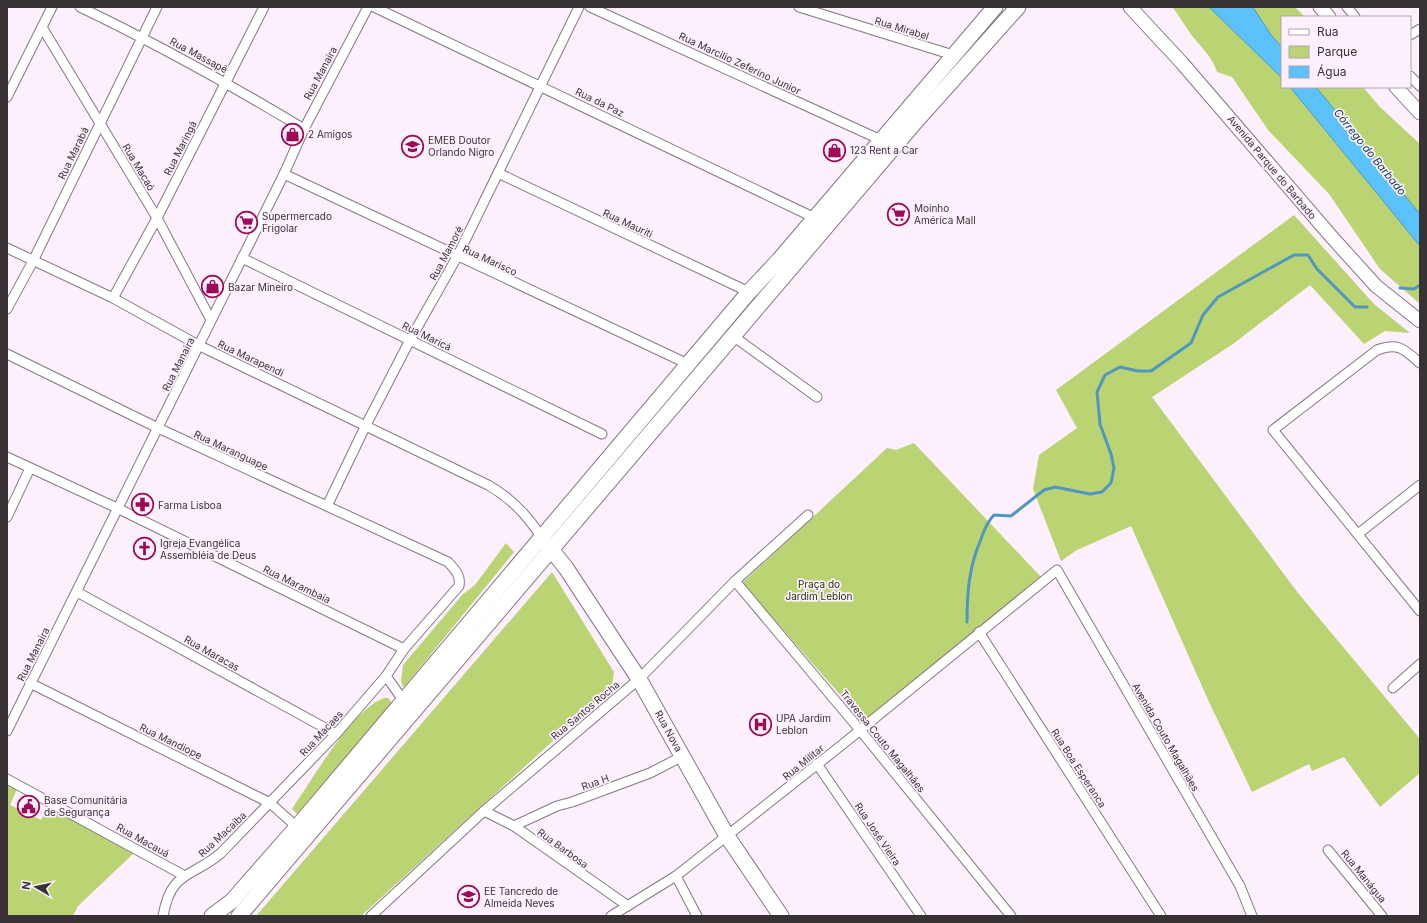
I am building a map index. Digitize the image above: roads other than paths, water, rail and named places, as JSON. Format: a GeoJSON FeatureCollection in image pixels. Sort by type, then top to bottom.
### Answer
{"type":"FeatureCollection","features":[{"type":"Feature","properties":{"kind":"main road"},"geometry":{"type":"LineString","coordinates":[[212,916],[232,901],[297,827],[749,292],[815,218],[995,7]]}},
{"type":"Feature","properties":{"kind":"main road"},"geometry":{"type":"LineString","coordinates":[[239,916],[929,107],[1018,7]]}},
{"type":"Feature","properties":{"kind":"main road","name":"Avenida Parque do Barbado"},"geometry":{"type":"LineString","coordinates":[[1130,7],[1182,63],[1376,286],[1420,321]]}},
{"type":"Feature","properties":{"kind":"main road"},"geometry":{"type":"LineString","coordinates":[[1320,7],[1328,16]]}},
{"type":"Feature","properties":{"kind":"main road"},"geometry":{"type":"LineString","coordinates":[[1397,88],[1420,113]]}},
{"type":"Feature","properties":{"kind":"main road","name":"Rua Nova"},"geometry":{"type":"LineString","coordinates":[[541,537],[566,568],[639,679],[727,836],[781,916]]}},
{"type":"Feature","properties":{"kind":"street"},"geometry":{"type":"LineString","coordinates":[[7,97],[52,7]]}},
{"type":"Feature","properties":{"kind":"street","name":"Rua Massapê"},"geometry":{"type":"LineString","coordinates":[[80,7],[143,37],[226,82],[304,129]]}},
{"type":"Feature","properties":{"kind":"street","name":"Rua Marabá"},"geometry":{"type":"LineString","coordinates":[[7,309],[33,261],[157,7]]}},
{"type":"Feature","properties":{"kind":"street","name":"Rua Maringá"},"geometry":{"type":"LineString","coordinates":[[113,298],[157,218],[264,7]]}},
{"type":"Feature","properties":{"kind":"street","name":"Rua Manaira"},"geometry":{"type":"LineString","coordinates":[[7,732],[117,508],[200,346],[211,320],[284,174],[304,129],[368,7]]}},
{"type":"Feature","properties":{"kind":"street","name":"Rua da Paz"},"geometry":{"type":"LineString","coordinates":[[374,7],[815,218]]}},
{"type":"Feature","properties":{"kind":"street","name":"Rua Mamoré"},"geometry":{"type":"LineString","coordinates":[[327,506],[366,425],[410,340],[457,257],[579,7]]}},
{"type":"Feature","properties":{"kind":"street","name":"Rua Marcilio Zeferino Junior"},"geometry":{"type":"LineString","coordinates":[[590,7],[881,140]]}},
{"type":"Feature","properties":{"kind":"street","name":"Rua Mirabel"},"geometry":{"type":"LineString","coordinates":[[799,7],[953,56]]}},
{"type":"Feature","properties":{"kind":"street"},"geometry":{"type":"LineString","coordinates":[[1347,7],[1354,16]]}},
{"type":"Feature","properties":{"kind":"street","name":"Rua Macaó"},"geometry":{"type":"LineString","coordinates":[[42,27],[157,218],[211,320]]}},
{"type":"Feature","properties":{"kind":"street"},"geometry":{"type":"LineString","coordinates":[[1411,34],[1420,29]]}},
{"type":"Feature","properties":{"kind":"street"},"geometry":{"type":"LineString","coordinates":[[1411,77],[1420,86]]}},
{"type":"Feature","properties":{"kind":"street","name":"Rua Mauriti"},"geometry":{"type":"LineString","coordinates":[[498,173],[749,292]]}},
{"type":"Feature","properties":{"kind":"street","name":"Rua Marisco"},"geometry":{"type":"LineString","coordinates":[[284,174],[457,257],[688,364]]}},
{"type":"Feature","properties":{"kind":"street","name":"Rua Marapendi"},"geometry":{"type":"LineString","coordinates":[[7,248],[113,298],[200,346],[366,425],[505,494],[518,506],[541,537]]}},
{"type":"Feature","properties":{"kind":"street","name":"Rua Maricá"},"geometry":{"type":"LineString","coordinates":[[242,258],[602,434]]}},
{"type":"Feature","properties":{"kind":"street"},"geometry":{"type":"LineString","coordinates":[[733,336],[817,397]]}},
{"type":"Feature","properties":{"kind":"street"},"geometry":{"type":"LineString","coordinates":[[1420,363],[1403,348],[1388,346],[1376,350],[1273,430],[1420,610]]}},
{"type":"Feature","properties":{"kind":"street","name":"Rua Maranguape"},"geometry":{"type":"LineString","coordinates":[[7,354],[158,428],[448,562]]}},
{"type":"Feature","properties":{"kind":"street","name":"Rua Marambaia"},"geometry":{"type":"LineString","coordinates":[[7,457],[117,508],[404,650]]}},
{"type":"Feature","properties":{"kind":"street"},"geometry":{"type":"LineString","coordinates":[[7,517],[30,468]]}},
{"type":"Feature","properties":{"kind":"street"},"geometry":{"type":"LineString","coordinates":[[1358,534],[1420,485]]}},
{"type":"Feature","properties":{"kind":"street","name":"Rua Santos Rocha"},"geometry":{"type":"LineString","coordinates":[[371,916],[484,811],[639,679],[735,581],[808,514]]}},
{"type":"Feature","properties":{"kind":"street","name":"Rua Macaes"},"geometry":{"type":"LineString","coordinates":[[270,803],[336,734],[386,676],[404,650],[459,586],[459,578],[456,571],[448,562]]}},
{"type":"Feature","properties":{"kind":"street","name":"Rua Militar"},"geometry":{"type":"LineString","coordinates":[[612,916],[676,876],[860,730],[1057,570]]}},
{"type":"Feature","properties":{"kind":"street","name":"Avenida Couto Magalhães"},"geometry":{"type":"LineString","coordinates":[[1057,570],[1240,886],[1252,916]]}},
{"type":"Feature","properties":{"kind":"street","name":"Travessa Couto Magalhães"},"geometry":{"type":"LineString","coordinates":[[735,581],[860,730],[1011,916]]}},
{"type":"Feature","properties":{"kind":"street","name":"Rua Maracas"},"geometry":{"type":"LineString","coordinates":[[77,592],[336,734]]}},
{"type":"Feature","properties":{"kind":"street","name":"Rua Boa Esperanca"},"geometry":{"type":"LineString","coordinates":[[979,632],[1160,916]]}},
{"type":"Feature","properties":{"kind":"street"},"geometry":{"type":"LineString","coordinates":[[1393,688],[1420,664]]}},
{"type":"Feature","properties":{"kind":"street"},"geometry":{"type":"LineString","coordinates":[[386,676],[403,700]]}},
{"type":"Feature","properties":{"kind":"street","name":"Rua Mandiope"},"geometry":{"type":"LineString","coordinates":[[30,683],[270,803],[297,827]]}},
{"type":"Feature","properties":{"kind":"street","name":"Rua H"},"geometry":{"type":"LineString","coordinates":[[514,826],[557,806],[572,802],[650,773],[683,756]]}},
{"type":"Feature","properties":{"kind":"street","name":"Rua José Vieira"},"geometry":{"type":"LineString","coordinates":[[817,764],[921,916]]}},
{"type":"Feature","properties":{"kind":"street","name":"Rua Macauá"},"geometry":{"type":"LineString","coordinates":[[7,778],[183,875]]}},
{"type":"Feature","properties":{"kind":"street","name":"Rua Macaiba"},"geometry":{"type":"LineString","coordinates":[[163,916],[169,892],[183,875],[196,871],[213,860],[270,803]]}},
{"type":"Feature","properties":{"kind":"street","name":"Rua Barbosa"},"geometry":{"type":"LineString","coordinates":[[484,811],[514,826],[628,906]]}},
{"type":"Feature","properties":{"kind":"street","name":"Rua Manágua"},"geometry":{"type":"LineString","coordinates":[[1328,850],[1382,916]]}},
{"type":"Feature","properties":{"kind":"street"},"geometry":{"type":"LineString","coordinates":[[676,876],[697,916]]}},
{"type":"Feature","properties":{"kind":"water"},"geometry":{"type":"Polygon","coordinates":[[[1209,7],[1253,7],[1271,35],[1281,46],[1281,77],[1209,7]]]}},
{"type":"Feature","properties":{"kind":"water"},"geometry":{"type":"Polygon","coordinates":[[[1291,88],[1317,88],[1420,214],[1420,246],[1291,88]]]}},
{"type":"Feature","properties":{"kind":"waterway"},"geometry":{"type":"LineString","coordinates":[[967,622],[968,590],[971,570],[985,529],[989,520],[994,515],[1011,516],[1044,490],[1055,487],[1090,494],[1102,492],[1111,483],[1114,468],[1111,454],[1100,424],[1097,392],[1105,375],[1120,367],[1138,371],[1151,371],[1191,343],[1203,315],[1218,297],[1294,255],[1308,255],[1317,269],[1355,307],[1367,307]]}},
{"type":"Feature","properties":{"kind":"waterway"},"geometry":{"type":"LineString","coordinates":[[1400,288],[1414,289],[1420,285]]}},
{"type":"Feature","properties":{"kind":"place","name":"2 Amigos"},"geometry":{"type":"Point","coordinates":[292,134]}},
{"type":"Feature","properties":{"kind":"place","name":"EMEB Doutor Orlando Nigro"},"geometry":{"type":"Point","coordinates":[412,146]}},
{"type":"Feature","properties":{"kind":"place","name":"123 Rent a Car"},"geometry":{"type":"Point","coordinates":[835,150]}},
{"type":"Feature","properties":{"kind":"place","name":"Moinho América Mall"},"geometry":{"type":"Point","coordinates":[898,214]}},
{"type":"Feature","properties":{"kind":"place","name":"Supermercado Frigolar"},"geometry":{"type":"Point","coordinates":[246,222]}},
{"type":"Feature","properties":{"kind":"place","name":"Bazar Mineiro"},"geometry":{"type":"Point","coordinates":[213,287]}},
{"type":"Feature","properties":{"kind":"place","name":"Farma Lisboa"},"geometry":{"type":"Point","coordinates":[143,505]}},
{"type":"Feature","properties":{"kind":"place","name":"Igreja Evangélica Assembléia de Deus"},"geometry":{"type":"Point","coordinates":[145,549]}},
{"type":"Feature","properties":{"kind":"place","name":"UPA Jardim Leblon"},"geometry":{"type":"Point","coordinates":[761,724]}},
{"type":"Feature","properties":{"kind":"place","name":"Base Comunitária de Segurança"},"geometry":{"type":"Point","coordinates":[29,806]}},
{"type":"Feature","properties":{"kind":"place","name":"EE Tancredo de Almeida Neves"},"geometry":{"type":"Point","coordinates":[469,897]}},
{"type":"Feature","properties":{"kind":"water label","name":"Córrego do Barbado"},"geometry":{"type":"Point","coordinates":[1370,152]}},
{"type":"Feature","properties":{"kind":"park label","name":"Praça do Jardim Leblon"},"geometry":{"type":"Point","coordinates":[819,590]}}]}
